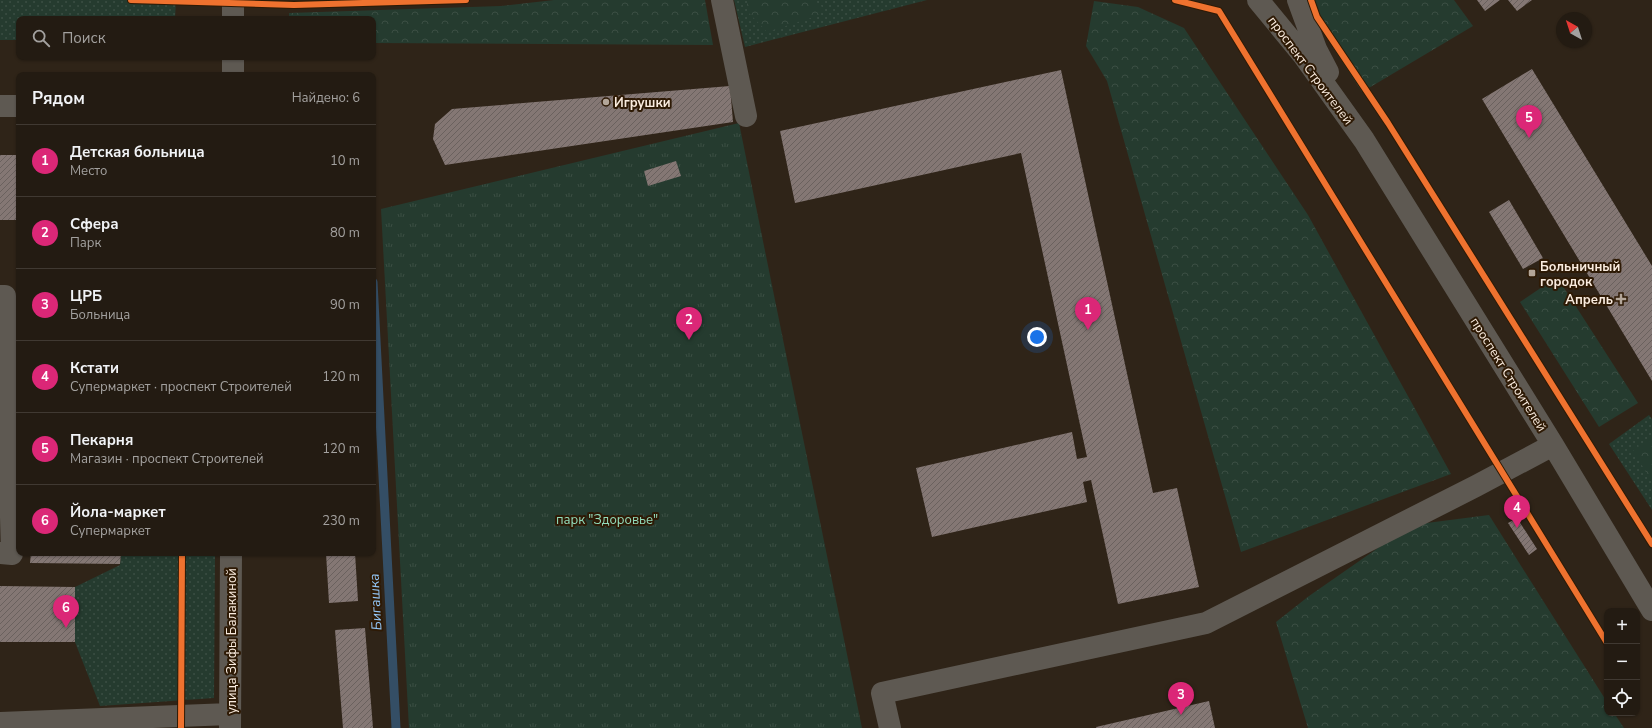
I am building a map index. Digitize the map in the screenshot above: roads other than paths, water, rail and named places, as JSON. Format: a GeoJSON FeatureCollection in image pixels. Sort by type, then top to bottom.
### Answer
{"type":"FeatureCollection","features":[{"type":"Feature","properties":{"kind":"street"},"geometry":{"type":"LineString","coordinates":[[233,0],[233,16]]}},
{"type":"Feature","properties":{"kind":"street"},"geometry":{"type":"LineString","coordinates":[[722,0],[746,116]]}},
{"type":"Feature","properties":{"kind":"street","name":"проспект Строителей"},"geometry":{"type":"LineString","coordinates":[[1258,0],[1304,56],[1364,140],[1553,445],[1652,610]]}},
{"type":"Feature","properties":{"kind":"street","name":"проспект Строителей"},"geometry":{"type":"LineString","coordinates":[[1298,0],[1316,49],[1364,140]]}},
{"type":"Feature","properties":{"kind":"street"},"geometry":{"type":"LineString","coordinates":[[233,60],[233,72]]}},
{"type":"Feature","properties":{"kind":"street"},"geometry":{"type":"LineString","coordinates":[[0,106],[16,106]]}},
{"type":"Feature","properties":{"kind":"street"},"geometry":{"type":"LineString","coordinates":[[0,296],[5,296],[12,554],[0,554]]}},
{"type":"Feature","properties":{"kind":"street"},"geometry":{"type":"LineString","coordinates":[[890,728],[882,693],[1206,623],[1476,486],[1553,445]]}},
{"type":"Feature","properties":{"kind":"street","name":"улица Зифы Балакиной"},"geometry":{"type":"LineString","coordinates":[[230,721],[231,556]]}},
{"type":"Feature","properties":{"kind":"street"},"geometry":{"type":"LineString","coordinates":[[0,723],[230,721]]}},
{"type":"Feature","properties":{"kind":"waterway","name":"Бигашка"},"geometry":{"type":"LineString","coordinates":[[376,340],[396,728]]}},
{"type":"Feature","properties":{"kind":"place","name":"Игрушки"},"geometry":{"type":"Point","coordinates":[606,102]}},
{"type":"Feature","properties":{"kind":"place","name":"Пекарня"},"geometry":{"type":"Point","coordinates":[1529,138]}},
{"type":"Feature","properties":{"kind":"place","name":"Больничный городок"},"geometry":{"type":"Point","coordinates":[1532,273]}},
{"type":"Feature","properties":{"kind":"place","name":"Апрель"},"geometry":{"type":"Point","coordinates":[1621,299]}},
{"type":"Feature","properties":{"kind":"place","name":"Детская больница"},"geometry":{"type":"Point","coordinates":[1088,330]}},
{"type":"Feature","properties":{"kind":"place","name":"Сфера"},"geometry":{"type":"Point","coordinates":[689,340]}},
{"type":"Feature","properties":{"kind":"place","name":"Кстати"},"geometry":{"type":"Point","coordinates":[1517,528]}},
{"type":"Feature","properties":{"kind":"place","name":"Йола-маркет"},"geometry":{"type":"Point","coordinates":[66,628]}},
{"type":"Feature","properties":{"kind":"place","name":"ЦРБ"},"geometry":{"type":"Point","coordinates":[1181,715]}},
{"type":"Feature","properties":{"kind":"park label","name":"парк \"Здоровье\""},"geometry":{"type":"Point","coordinates":[607,519]}}]}
